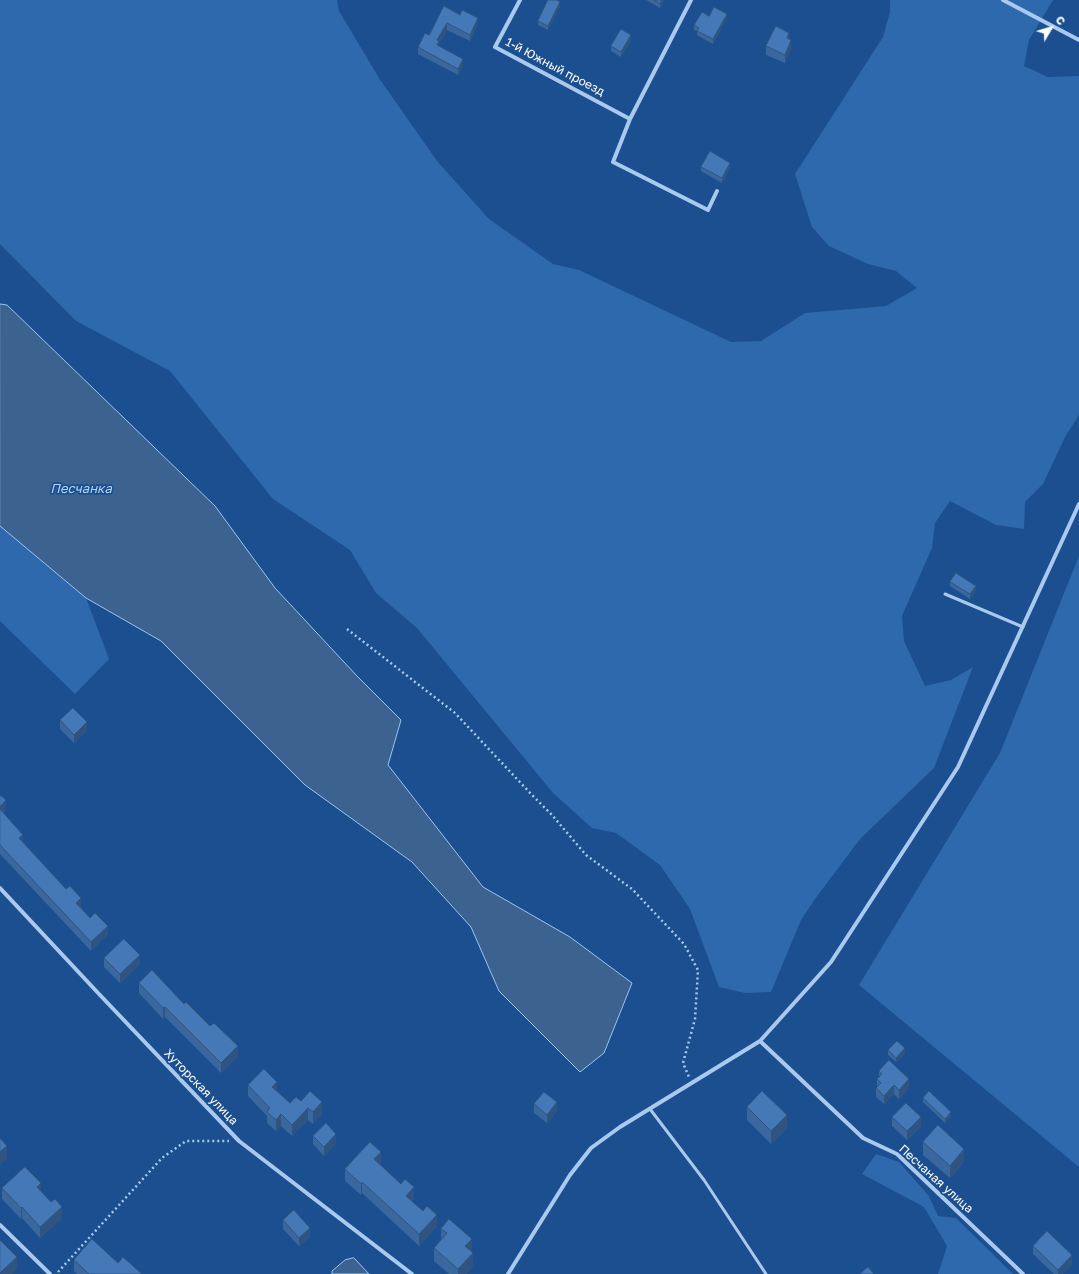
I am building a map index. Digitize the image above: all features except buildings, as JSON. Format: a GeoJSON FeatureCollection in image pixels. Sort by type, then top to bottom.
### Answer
{"type":"FeatureCollection","features":[{"type":"Feature","properties":{"kind":"street","name":"1-й Южный проезд"},"geometry":{"type":"LineString","coordinates":[[520,0],[495,46],[630,119]]}},
{"type":"Feature","properties":{"kind":"street"},"geometry":{"type":"LineString","coordinates":[[691,0],[630,119],[613,162],[708,210],[717,191]]}},
{"type":"Feature","properties":{"kind":"street"},"geometry":{"type":"LineString","coordinates":[[1003,0],[1079,40]]}},
{"type":"Feature","properties":{"kind":"street"},"geometry":{"type":"LineString","coordinates":[[508,1274],[570,1175],[591,1148],[620,1127],[760,1041],[831,962],[958,767],[1079,504]]}},
{"type":"Feature","properties":{"kind":"street","name":"Хуторская улица"},"geometry":{"type":"LineString","coordinates":[[0,888],[239,1141],[412,1274]]}},
{"type":"Feature","properties":{"kind":"street","name":"Песчаная улица"},"geometry":{"type":"LineString","coordinates":[[760,1041],[863,1138],[897,1154],[1023,1274]]}},
{"type":"Feature","properties":{"kind":"street"},"geometry":{"type":"LineString","coordinates":[[0,1225],[50,1274]]}},
{"type":"Feature","properties":{"kind":"lane"},"geometry":{"type":"LineString","coordinates":[[945,594],[1023,627]]}},
{"type":"Feature","properties":{"kind":"lane"},"geometry":{"type":"LineString","coordinates":[[650,1109],[704,1180],[766,1274]]}},
{"type":"Feature","properties":{"kind":"path"},"geometry":{"type":"LineString","coordinates":[[347,629],[455,713],[552,815],[586,855],[632,889],[684,944],[698,970],[695,1019],[683,1063],[691,1083]]}},
{"type":"Feature","properties":{"kind":"path"},"geometry":{"type":"LineString","coordinates":[[56,1274],[162,1158],[186,1141],[239,1141]]}},
{"type":"Feature","properties":{"kind":"shaded area"},"geometry":{"type":"Polygon","coordinates":[[[0,0],[337,0],[339,11],[379,78],[437,161],[489,219],[553,264],[579,270],[731,342],[761,341],[805,313],[886,306],[917,288],[896,271],[868,264],[829,246],[812,227],[795,174],[883,37],[890,12],[890,0],[1053,0],[1029,40],[1024,66],[1048,77],[1079,76],[1079,415],[1065,437],[1043,484],[1025,502],[1024,529],[996,525],[950,501],[935,523],[932,548],[902,616],[904,641],[925,686],[951,680],[973,667],[934,768],[860,839],[815,899],[801,920],[771,992],[745,993],[719,987],[690,909],[660,865],[616,833],[592,828],[553,793],[417,628],[376,593],[350,550],[273,499],[170,371],[76,321],[0,244],[0,0]]]}},
{"type":"Feature","properties":{"kind":"shaded area"},"geometry":{"type":"Polygon","coordinates":[[[0,526],[86,598],[109,659],[75,694],[0,621],[0,526]]]}},
{"type":"Feature","properties":{"kind":"shaded area"},"geometry":{"type":"Polygon","coordinates":[[[1079,556],[1079,1167],[859,985],[1000,753],[1079,556]]]}},
{"type":"Feature","properties":{"kind":"shaded area"},"geometry":{"type":"Polygon","coordinates":[[[876,1154],[899,1162],[929,1196],[938,1216],[956,1218],[1013,1274],[938,1274],[947,1246],[924,1207],[862,1174],[876,1154]]]}},
{"type":"Feature","properties":{"kind":"water","name":"Песчанка"},"geometry":{"type":"Polygon","coordinates":[[[0,304],[7,305],[215,506],[275,588],[357,676],[401,720],[388,765],[483,887],[570,937],[632,983],[604,1053],[580,1072],[499,991],[471,927],[412,862],[305,785],[161,641],[86,598],[0,526],[0,304]]]}},
{"type":"Feature","properties":{"kind":"water"},"geometry":{"type":"Polygon","coordinates":[[[354,1258],[369,1274],[332,1274],[332,1271],[345,1260],[354,1258]]]}}]}
